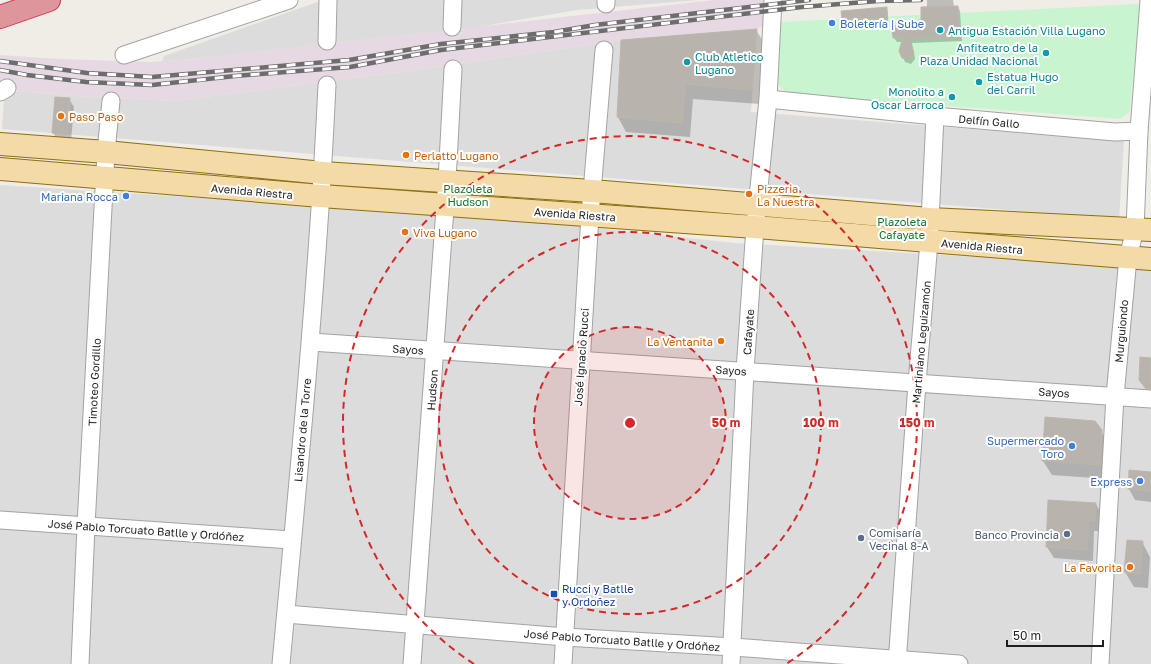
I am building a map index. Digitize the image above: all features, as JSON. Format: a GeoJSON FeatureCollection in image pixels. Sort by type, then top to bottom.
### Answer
{"type":"FeatureCollection","features":[{"type":"Feature","properties":{"kind":"highway"},"geometry":{"type":"LineString","coordinates":[[0,17],[49,0]]}},
{"type":"Feature","properties":{"kind":"main road"},"geometry":{"type":"LineString","coordinates":[[0,144],[106,152],[323,173],[592,191],[930,219],[1143,230]]}},
{"type":"Feature","properties":{"kind":"main road","name":"Avenida Riestra"},"geometry":{"type":"LineString","coordinates":[[0,169],[321,196],[755,227],[1128,258],[1151,258]]}},
{"type":"Feature","properties":{"kind":"street"},"geometry":{"type":"LineString","coordinates":[[124,55],[289,0]]}},
{"type":"Feature","properties":{"kind":"street"},"geometry":{"type":"LineString","coordinates":[[327,40],[328,0]]}},
{"type":"Feature","properties":{"kind":"street"},"geometry":{"type":"LineString","coordinates":[[452,27],[453,0]]}},
{"type":"Feature","properties":{"kind":"street","name":"Cafayate"},"geometry":{"type":"LineString","coordinates":[[731,664],[745,371],[755,227],[768,99],[773,0]]}},
{"type":"Feature","properties":{"kind":"street","name":"Murguiondo"},"geometry":{"type":"LineString","coordinates":[[1100,664],[1115,396],[1128,258],[1143,230],[1140,131],[1149,0]]}},
{"type":"Feature","properties":{"kind":"street","name":"José Ignacio Rucci"},"geometry":{"type":"LineString","coordinates":[[563,664],[580,360],[590,215],[604,50]]}},
{"type":"Feature","properties":{"kind":"street","name":"Hudson"},"geometry":{"type":"LineString","coordinates":[[412,664],[444,205],[447,181],[453,68]]}},
{"type":"Feature","properties":{"kind":"street"},"geometry":{"type":"LineString","coordinates":[[323,173],[327,85]]}},
{"type":"Feature","properties":{"kind":"street","name":"Delfín Gallo"},"geometry":{"type":"LineString","coordinates":[[768,99],[1115,132],[1140,131]]}},
{"type":"Feature","properties":{"kind":"street","name":"Timoteo Gordillo"},"geometry":{"type":"LineString","coordinates":[[80,664],[106,152],[111,101]]}},
{"type":"Feature","properties":{"kind":"street","name":"Martiniano Leguizamón"},"geometry":{"type":"LineString","coordinates":[[897,662],[917,383],[929,242],[935,116]]}},
{"type":"Feature","properties":{"kind":"street","name":"Lisandro de la Torre"},"geometry":{"type":"LineString","coordinates":[[281,664],[311,342],[323,173]]}},
{"type":"Feature","properties":{"kind":"street","name":"Sayos"},"geometry":{"type":"LineString","coordinates":[[311,342],[1151,399]]}},
{"type":"Feature","properties":{"kind":"street","name":"José Pablo Torcuato Batlle y Ordóñez"},"geometry":{"type":"LineString","coordinates":[[0,520],[292,540]]}},
{"type":"Feature","properties":{"kind":"street","name":"José Pablo Torcuato Batlle y Ordóñez"},"geometry":{"type":"LineString","coordinates":[[286,614],[565,637],[733,647],[897,662],[959,664]]}},
{"type":"Feature","properties":{"kind":"shaded area"},"geometry":{"type":"Polygon","coordinates":[[[323,0],[699,0],[577,10],[478,27],[193,59],[162,61],[164,56],[323,0]]]}},
{"type":"Feature","properties":{"kind":"shaded area"},"geometry":{"type":"Polygon","coordinates":[[[714,0],[763,0],[763,26],[757,29],[621,40],[401,72],[175,101],[86,97],[18,91],[0,84],[0,55],[151,62],[193,59],[714,0]]]}},
{"type":"Feature","properties":{"kind":"shaded area"},"geometry":{"type":"Polygon","coordinates":[[[757,29],[751,112],[1124,141],[1119,219],[2,129],[4,99],[18,91],[86,97],[175,101],[401,72],[621,40],[757,29]]]}},
{"type":"Feature","properties":{"kind":"shaded area"},"geometry":{"type":"Polygon","coordinates":[[[0,185],[472,215],[735,243],[1151,267],[1151,664],[0,664],[0,185]]]}},
{"type":"Feature","properties":{"kind":"green space"},"geometry":{"type":"Polygon","coordinates":[[[1138,4],[1140,9],[1130,110],[1120,119],[790,94],[781,88],[777,82],[780,22],[1138,4]]]}},
{"type":"Feature","properties":{"kind":"building"},"geometry":{"type":"Polygon","coordinates":[[[958,6],[960,37],[910,39],[914,54],[908,59],[902,58],[899,51],[903,37],[893,38],[892,26],[907,23],[921,23],[921,7],[958,6]]]}},
{"type":"Feature","properties":{"kind":"building"},"geometry":{"type":"Polygon","coordinates":[[[887,7],[887,18],[842,19],[841,11],[887,7]]]}},
{"type":"Feature","properties":{"kind":"building","name":"Club Atletico Lugano"},"geometry":{"type":"Polygon","coordinates":[[[757,29],[752,90],[685,84],[682,123],[617,117],[621,40],[757,29]]]}},
{"type":"Feature","properties":{"kind":"building","name":"Paso Paso"},"geometry":{"type":"Polygon","coordinates":[[[55,97],[70,98],[67,135],[52,133],[55,97]]]}},
{"type":"Feature","properties":{"kind":"building"},"geometry":{"type":"Polygon","coordinates":[[[1140,357],[1151,358],[1151,389],[1146,389],[1139,380],[1140,357]]]}},
{"type":"Feature","properties":{"kind":"building","name":"Supermercado Toro"},"geometry":{"type":"Polygon","coordinates":[[[1045,417],[1095,421],[1102,430],[1100,465],[1042,461],[1045,417]]]}},
{"type":"Feature","properties":{"kind":"building","name":"Express"},"geometry":{"type":"Polygon","coordinates":[[[1129,470],[1151,472],[1151,491],[1128,489],[1129,470]]]}},
{"type":"Feature","properties":{"kind":"building"},"geometry":{"type":"Polygon","coordinates":[[[1048,500],[1096,503],[1095,521],[1089,520],[1087,550],[1046,547],[1048,500]]]}},
{"type":"Feature","properties":{"kind":"building"},"geometry":{"type":"Polygon","coordinates":[[[1127,540],[1143,541],[1140,574],[1124,572],[1127,540]]]}},
{"type":"Feature","properties":{"kind":"railway"},"geometry":{"type":"LineString","coordinates":[[0,61],[87,73],[152,77],[349,60],[441,44],[554,32],[595,25],[809,0]]}},
{"type":"Feature","properties":{"kind":"railway"},"geometry":{"type":"LineString","coordinates":[[0,70],[27,75],[86,82],[152,85],[235,76],[350,67],[441,50],[802,7],[878,1],[921,0]]}},
{"type":"Feature","properties":{"kind":"place","name":"Boletería | Sube"},"geometry":{"type":"Point","coordinates":[832,23]}},
{"type":"Feature","properties":{"kind":"place","name":"Antigua Estación Villa Lugano"},"geometry":{"type":"Point","coordinates":[940,30]}},
{"type":"Feature","properties":{"kind":"place","name":"Anfiteatro de la Plaza Unidad Nacional"},"geometry":{"type":"Point","coordinates":[1046,53]}},
{"type":"Feature","properties":{"kind":"place","name":"Club Atletico Lugano"},"geometry":{"type":"Point","coordinates":[687,62]}},
{"type":"Feature","properties":{"kind":"place","name":"Estatua Hugo del Carril"},"geometry":{"type":"Point","coordinates":[979,82]}},
{"type":"Feature","properties":{"kind":"place","name":"Monolito a Oscar Larroca"},"geometry":{"type":"Point","coordinates":[952,97]}},
{"type":"Feature","properties":{"kind":"place","name":"Paso Paso"},"geometry":{"type":"Point","coordinates":[61,116]}},
{"type":"Feature","properties":{"kind":"place","name":"Perlatto Lugano"},"geometry":{"type":"Point","coordinates":[406,155]}},
{"type":"Feature","properties":{"kind":"place","name":"Pizzeria La Nuestra"},"geometry":{"type":"Point","coordinates":[749,194]}},
{"type":"Feature","properties":{"kind":"place","name":"Mariana Rocca"},"geometry":{"type":"Point","coordinates":[126,196]}},
{"type":"Feature","properties":{"kind":"place","name":"Viva Lugano"},"geometry":{"type":"Point","coordinates":[405,232]}},
{"type":"Feature","properties":{"kind":"place","name":"La Ventanita"},"geometry":{"type":"Point","coordinates":[721,341]}},
{"type":"Feature","properties":{"kind":"place","name":"Supermercado Toro"},"geometry":{"type":"Point","coordinates":[1072,446]}},
{"type":"Feature","properties":{"kind":"place","name":"Express"},"geometry":{"type":"Point","coordinates":[1140,481]}},
{"type":"Feature","properties":{"kind":"place","name":"Banco Provincia"},"geometry":{"type":"Point","coordinates":[1067,534]}},
{"type":"Feature","properties":{"kind":"place","name":"Comisaría Vecinal 8-A"},"geometry":{"type":"Point","coordinates":[861,538]}},
{"type":"Feature","properties":{"kind":"place","name":"La Favorita"},"geometry":{"type":"Point","coordinates":[1130,567]}},
{"type":"Feature","properties":{"kind":"place","name":"Rucci y Batlle y Ordoñez"},"geometry":{"type":"Point","coordinates":[554,594]}},
{"type":"Feature","properties":{"kind":"park label","name":"Plazoleta Hudson"},"geometry":{"type":"Point","coordinates":[468,194]}},
{"type":"Feature","properties":{"kind":"park label","name":"Plazoleta Cafayate"},"geometry":{"type":"Point","coordinates":[902,227]}}]}
